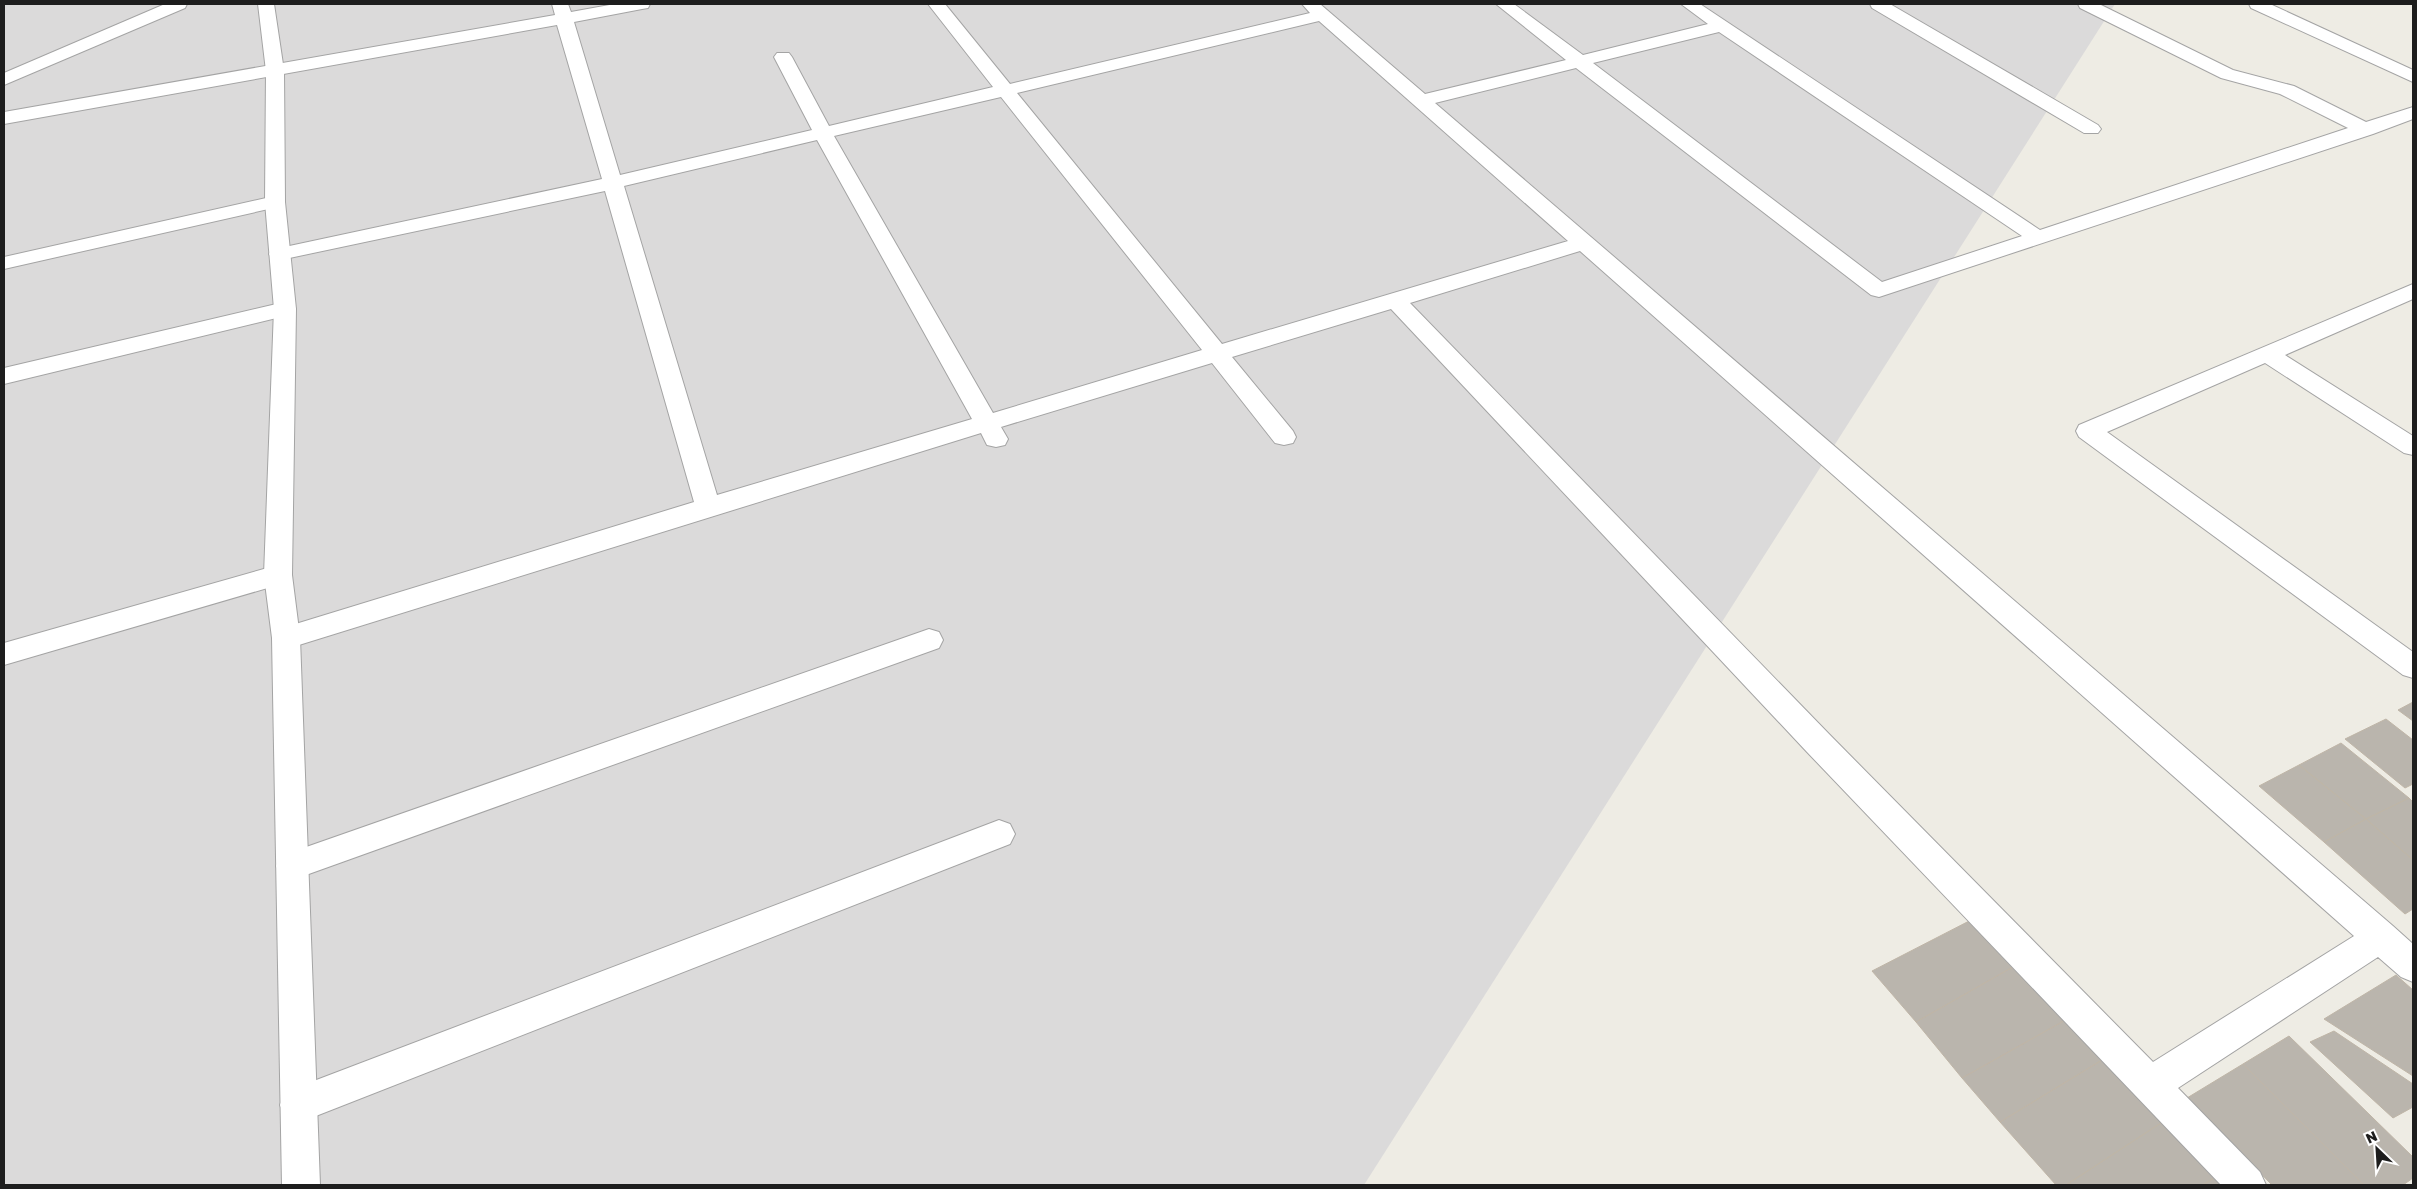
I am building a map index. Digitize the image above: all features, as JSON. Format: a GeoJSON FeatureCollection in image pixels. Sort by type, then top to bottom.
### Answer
{"type":"FeatureCollection","features":[{"type":"Feature","properties":{"kind":"street"},"geometry":{"type":"LineString","coordinates":[[4,80],[179,4]]}},
{"type":"Feature","properties":{"kind":"street"},"geometry":{"type":"LineString","coordinates":[[266,4],[275,71],[275,202],[285,309],[278,575],[286,638],[301,1185]]}},
{"type":"Feature","properties":{"kind":"street"},"geometry":{"type":"LineString","coordinates":[[4,118],[275,71],[562,11],[642,4]]}},
{"type":"Feature","properties":{"kind":"street"},"geometry":{"type":"LineString","coordinates":[[936,4],[1284,437]]}},
{"type":"Feature","properties":{"kind":"street"},"geometry":{"type":"LineString","coordinates":[[1504,4],[1879,290],[2413,113]]}},
{"type":"Feature","properties":{"kind":"street"},"geometry":{"type":"LineString","coordinates":[[1689,4],[2039,238]]}},
{"type":"Feature","properties":{"kind":"street"},"geometry":{"type":"LineString","coordinates":[[1878,4],[2091,129]]}},
{"type":"Feature","properties":{"kind":"street"},"geometry":{"type":"LineString","coordinates":[[2086,4],[2227,74],[2287,90],[2366,130]]}},
{"type":"Feature","properties":{"kind":"street"},"geometry":{"type":"LineString","coordinates":[[2257,4],[2413,77]]}},
{"type":"Feature","properties":{"kind":"street"},"geometry":{"type":"LineString","coordinates":[[280,254],[612,183],[1007,90],[1317,9],[2413,966]]}},
{"type":"Feature","properties":{"kind":"street"},"geometry":{"type":"LineString","coordinates":[[562,11],[708,507]]}},
{"type":"Feature","properties":{"kind":"street"},"geometry":{"type":"LineString","coordinates":[[1421,101],[1722,26]]}},
{"type":"Feature","properties":{"kind":"street"},"geometry":{"type":"LineString","coordinates":[[783,57],[823,133],[992,432]]}},
{"type":"Feature","properties":{"kind":"street"},"geometry":{"type":"LineString","coordinates":[[4,263],[275,202]]}},
{"type":"Feature","properties":{"kind":"street"},"geometry":{"type":"LineString","coordinates":[[286,638],[708,507],[992,432],[1218,354],[1584,243]]}},
{"type":"Feature","properties":{"kind":"street"},"geometry":{"type":"LineString","coordinates":[[2413,291],[2088,431],[2413,667]]}},
{"type":"Feature","properties":{"kind":"street"},"geometry":{"type":"LineString","coordinates":[[1395,300],[2247,1185]]}},
{"type":"Feature","properties":{"kind":"street"},"geometry":{"type":"LineString","coordinates":[[4,376],[285,309]]}},
{"type":"Feature","properties":{"kind":"street"},"geometry":{"type":"LineString","coordinates":[[2268,354],[2413,447]]}},
{"type":"Feature","properties":{"kind":"street"},"geometry":{"type":"LineString","coordinates":[[4,654],[278,575]]}},
{"type":"Feature","properties":{"kind":"street"},"geometry":{"type":"LineString","coordinates":[[292,866],[929,640]]}},
{"type":"Feature","properties":{"kind":"street"},"geometry":{"type":"LineString","coordinates":[[298,1105],[998,834]]}},
{"type":"Feature","properties":{"kind":"street"},"geometry":{"type":"LineString","coordinates":[[2150,1085],[2380,938]]}},
{"type":"Feature","properties":{"kind":"shaded area"},"geometry":{"type":"Polygon","coordinates":[[[4,4],[2115,4],[1364,1185],[4,1185],[4,4]]]}},
{"type":"Feature","properties":{"kind":"building"},"geometry":{"type":"Polygon","coordinates":[[[2413,702],[2413,721],[2398,710],[2413,702]]]}},
{"type":"Feature","properties":{"kind":"building"},"geometry":{"type":"Polygon","coordinates":[[[2386,719],[2413,740],[2413,784],[2405,788],[2345,739],[2386,719]]]}},
{"type":"Feature","properties":{"kind":"building"},"geometry":{"type":"Polygon","coordinates":[[[2341,743],[2409,798],[2366,819],[2299,765],[2341,743]]]}},
{"type":"Feature","properties":{"kind":"building"},"geometry":{"type":"Polygon","coordinates":[[[2299,765],[2366,819],[2324,842],[2259,786],[2299,765]]]}},
{"type":"Feature","properties":{"kind":"building"},"geometry":{"type":"Polygon","coordinates":[[[2409,798],[2413,802],[2413,860],[2366,819],[2409,798]]]}},
{"type":"Feature","properties":{"kind":"building"},"geometry":{"type":"Polygon","coordinates":[[[2366,819],[2413,860],[2413,909],[2405,914],[2324,842],[2366,819]]]}},
{"type":"Feature","properties":{"kind":"building"},"geometry":{"type":"Polygon","coordinates":[[[1975,918],[2018,964],[1916,1022],[1872,971],[1975,918]]]}},
{"type":"Feature","properties":{"kind":"building"},"geometry":{"type":"Polygon","coordinates":[[[2018,964],[2069,1018],[1962,1078],[1916,1022],[2018,964]]]}},
{"type":"Feature","properties":{"kind":"building"},"geometry":{"type":"Polygon","coordinates":[[[2396,975],[2413,990],[2413,1076],[2324,1019],[2396,975]]]}},
{"type":"Feature","properties":{"kind":"building"},"geometry":{"type":"Polygon","coordinates":[[[2069,1018],[2107,1057],[2000,1122],[1962,1078],[2069,1018]]]}},
{"type":"Feature","properties":{"kind":"building"},"geometry":{"type":"Polygon","coordinates":[[[2334,1031],[2413,1084],[2413,1107],[2393,1118],[2310,1042],[2334,1031]]]}},
{"type":"Feature","properties":{"kind":"building"},"geometry":{"type":"Polygon","coordinates":[[[2289,1036],[2413,1157],[2413,1178],[2403,1185],[2364,1185],[2243,1064],[2289,1036]]]}},
{"type":"Feature","properties":{"kind":"building"},"geometry":{"type":"Polygon","coordinates":[[[2107,1057],[2167,1119],[2066,1185],[2056,1185],[2000,1122],[2107,1057]]]}},
{"type":"Feature","properties":{"kind":"building"},"geometry":{"type":"Polygon","coordinates":[[[2243,1064],[2364,1185],[2272,1185],[2187,1098],[2243,1064]]]}},
{"type":"Feature","properties":{"kind":"building"},"geometry":{"type":"Polygon","coordinates":[[[2167,1119],[2220,1174],[2203,1185],[2066,1185],[2167,1119]]]}},
{"type":"Feature","properties":{"kind":"building"},"geometry":{"type":"Polygon","coordinates":[[[2220,1174],[2230,1185],[2203,1185],[2220,1174]]]}}]}
